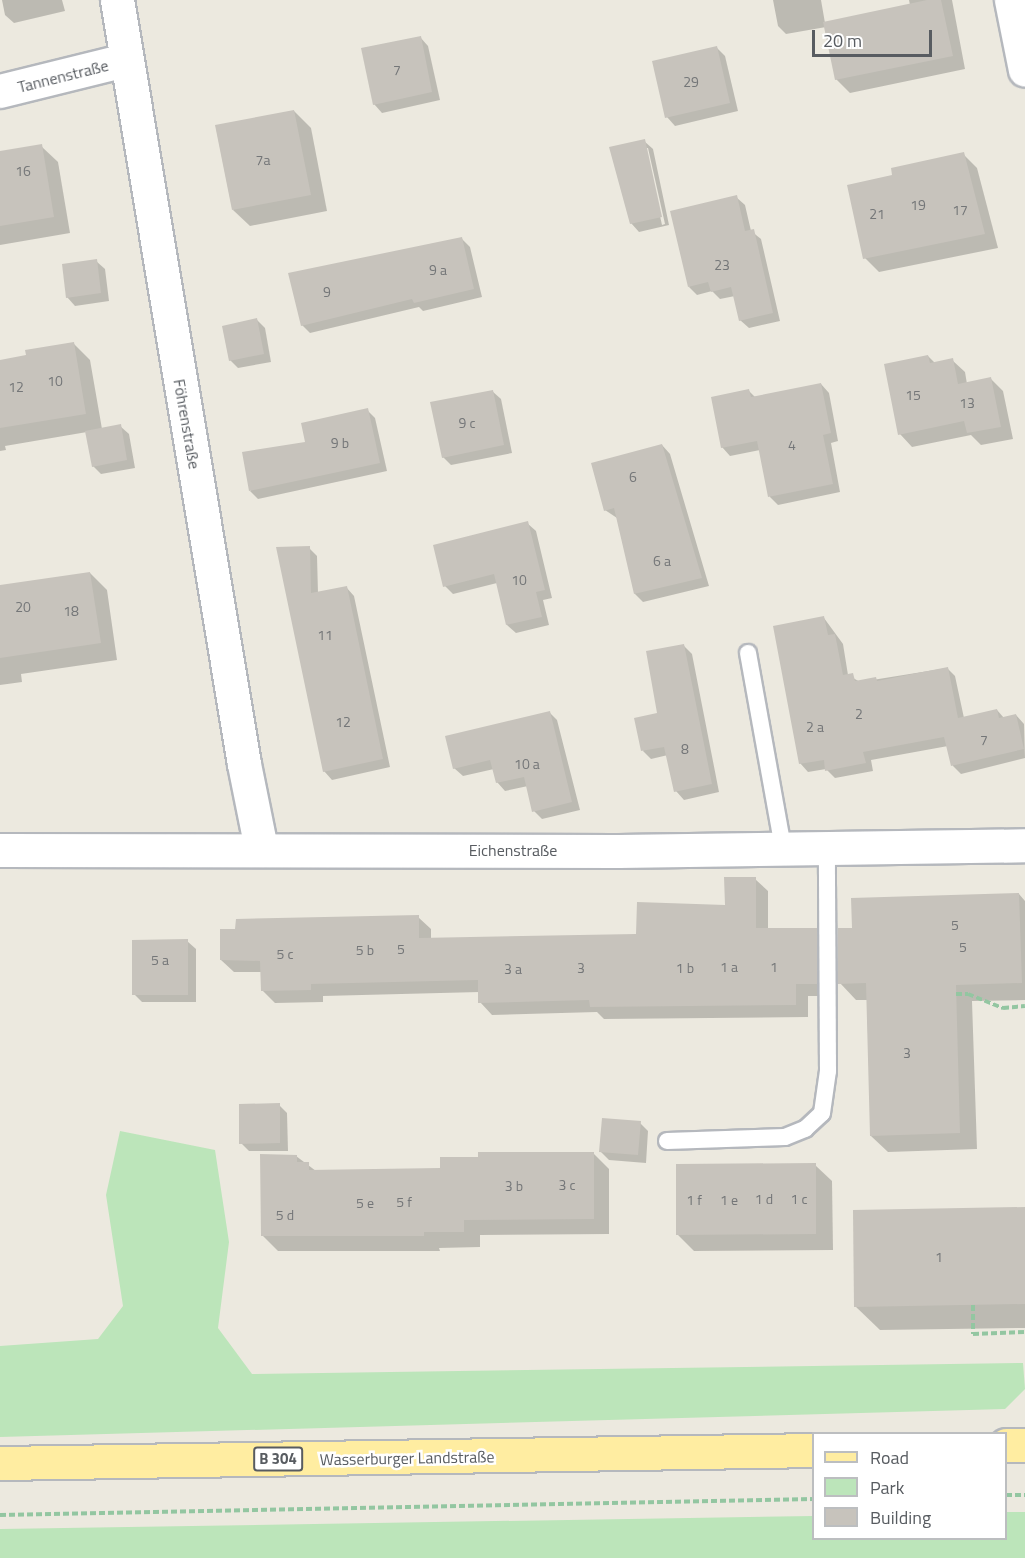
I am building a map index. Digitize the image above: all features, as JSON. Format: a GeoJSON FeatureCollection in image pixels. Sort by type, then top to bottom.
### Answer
{"type":"FeatureCollection","features":[{"type":"Feature","properties":{"kind":"main road"},"geometry":{"type":"LineString","coordinates":[[1007,1445],[1025,1445]]}},
{"type":"Feature","properties":{"kind":"main road","name":"Wasserburger Landstraße"},"geometry":{"type":"LineString","coordinates":[[0,1463],[812,1450]]}},
{"type":"Feature","properties":{"kind":"street","name":"Föhrenstraße"},"geometry":{"type":"LineString","coordinates":[[117,0],[125,60],[244,764],[261,848]]}},
{"type":"Feature","properties":{"kind":"street"},"geometry":{"type":"LineString","coordinates":[[1011,0],[1025,70]]}},
{"type":"Feature","properties":{"kind":"street","name":"Tannenstraße"},"geometry":{"type":"LineString","coordinates":[[0,91],[125,60]]}},
{"type":"Feature","properties":{"kind":"street","name":"Eichenstraße"},"geometry":{"type":"LineString","coordinates":[[0,850],[261,848],[618,851],[1025,845]]}},
{"type":"Feature","properties":{"kind":"lane"},"geometry":{"type":"LineString","coordinates":[[748,653],[783,847]]}},
{"type":"Feature","properties":{"kind":"lane"},"geometry":{"type":"LineString","coordinates":[[667,1141],[786,1137],[805,1130],[822,1113],[828,1071],[827,848]]}},
{"type":"Feature","properties":{"kind":"path"},"geometry":{"type":"LineString","coordinates":[[956,994],[968,994],[1002,1008],[1025,1006]]}},
{"type":"Feature","properties":{"kind":"path"},"geometry":{"type":"LineString","coordinates":[[973,1305],[973,1334],[1025,1332]]}},
{"type":"Feature","properties":{"kind":"path"},"geometry":{"type":"LineString","coordinates":[[1007,1495],[1025,1495]]}},
{"type":"Feature","properties":{"kind":"path"},"geometry":{"type":"LineString","coordinates":[[0,1515],[812,1499]]}},
{"type":"Feature","properties":{"kind":"green space"},"geometry":{"type":"Polygon","coordinates":[[[120,1131],[215,1150],[229,1242],[218,1328],[252,1374],[1023,1363],[1025,1389],[1005,1409],[0,1437],[0,1346],[98,1339],[123,1306],[106,1195],[120,1131]]]}},
{"type":"Feature","properties":{"kind":"green space"},"geometry":{"type":"Polygon","coordinates":[[[1007,1512],[1025,1512],[1025,1558],[0,1558],[0,1529],[812,1516],[812,1540],[1007,1540],[1007,1512]]]}},
{"type":"Feature","properties":{"kind":"building"},"geometry":{"type":"Polygon","coordinates":[[[927,0],[941,0],[953,56],[835,80],[823,22],[927,0]]]}},
{"type":"Feature","properties":{"kind":"building"},"geometry":{"type":"Polygon","coordinates":[[[421,36],[432,92],[373,105],[361,48],[421,36]]]}},
{"type":"Feature","properties":{"kind":"building"},"geometry":{"type":"Polygon","coordinates":[[[717,46],[730,103],[665,118],[652,61],[717,46]]]}},
{"type":"Feature","properties":{"kind":"building"},"geometry":{"type":"Polygon","coordinates":[[[294,110],[311,195],[232,210],[215,125],[294,110]]]}},
{"type":"Feature","properties":{"kind":"building"},"geometry":{"type":"Polygon","coordinates":[[[645,139],[662,217],[630,224],[609,147],[645,139]]]}},
{"type":"Feature","properties":{"kind":"building"},"geometry":{"type":"Polygon","coordinates":[[[42,144],[54,217],[0,226],[0,151],[42,144]]]}},
{"type":"Feature","properties":{"kind":"building"},"geometry":{"type":"Polygon","coordinates":[[[964,152],[985,234],[863,259],[847,185],[892,175],[891,168],[964,152]]]}},
{"type":"Feature","properties":{"kind":"building"},"geometry":{"type":"Polygon","coordinates":[[[737,195],[745,231],[754,229],[773,313],[739,321],[731,287],[711,292],[708,282],[688,287],[670,211],[737,195]]]}},
{"type":"Feature","properties":{"kind":"building"},"geometry":{"type":"Polygon","coordinates":[[[462,237],[474,289],[414,303],[412,299],[301,326],[288,273],[462,237]]]}},
{"type":"Feature","properties":{"kind":"building"},"geometry":{"type":"Polygon","coordinates":[[[97,259],[101,293],[66,298],[62,264],[97,259]]]}},
{"type":"Feature","properties":{"kind":"building"},"geometry":{"type":"Polygon","coordinates":[[[257,318],[264,354],[229,361],[222,326],[257,318]]]}},
{"type":"Feature","properties":{"kind":"building"},"geometry":{"type":"Polygon","coordinates":[[[74,342],[86,414],[0,428],[0,360],[26,355],[25,350],[74,342]]]}},
{"type":"Feature","properties":{"kind":"building"},"geometry":{"type":"Polygon","coordinates":[[[928,355],[930,363],[953,358],[958,384],[991,377],[1001,427],[967,433],[964,421],[898,435],[884,364],[928,355]]]}},
{"type":"Feature","properties":{"kind":"building"},"geometry":{"type":"Polygon","coordinates":[[[821,383],[831,433],[823,435],[833,484],[768,497],[757,441],[721,448],[711,397],[749,389],[751,397],[821,383]]]}},
{"type":"Feature","properties":{"kind":"building"},"geometry":{"type":"Polygon","coordinates":[[[493,390],[504,445],[442,458],[430,402],[493,390]]]}},
{"type":"Feature","properties":{"kind":"building"},"geometry":{"type":"Polygon","coordinates":[[[368,408],[380,463],[249,491],[242,452],[305,442],[301,423],[368,408]]]}},
{"type":"Feature","properties":{"kind":"building"},"geometry":{"type":"Polygon","coordinates":[[[121,424],[127,460],[92,467],[85,431],[121,424]]]}},
{"type":"Feature","properties":{"kind":"building"},"geometry":{"type":"Polygon","coordinates":[[[662,444],[702,578],[634,594],[614,508],[604,511],[591,463],[662,444]]]}},
{"type":"Feature","properties":{"kind":"building"},"geometry":{"type":"Polygon","coordinates":[[[528,521],[545,590],[536,592],[542,617],[506,625],[494,574],[443,587],[433,545],[528,521]]]}},
{"type":"Feature","properties":{"kind":"building"},"geometry":{"type":"Polygon","coordinates":[[[310,546],[311,593],[347,586],[383,759],[323,772],[276,547],[310,546]]]}},
{"type":"Feature","properties":{"kind":"building"},"geometry":{"type":"Polygon","coordinates":[[[90,572],[101,643],[0,658],[0,585],[90,572]]]}},
{"type":"Feature","properties":{"kind":"building"},"geometry":{"type":"Polygon","coordinates":[[[824,616],[828,635],[835,634],[843,675],[853,673],[855,681],[876,677],[877,681],[948,667],[958,718],[997,709],[999,718],[1016,714],[1024,749],[951,766],[944,737],[863,752],[866,763],[825,771],[824,760],[799,764],[773,626],[824,616]]]}},
{"type":"Feature","properties":{"kind":"building"},"geometry":{"type":"Polygon","coordinates":[[[684,644],[712,784],[674,792],[664,747],[641,751],[634,718],[657,713],[646,651],[684,644]]]}},
{"type":"Feature","properties":{"kind":"building"},"geometry":{"type":"Polygon","coordinates":[[[550,711],[572,802],[532,812],[524,777],[496,783],[490,760],[453,769],[445,736],[550,711]]]}},
{"type":"Feature","properties":{"kind":"building"},"geometry":{"type":"Polygon","coordinates":[[[724,877],[756,877],[756,928],[817,928],[817,984],[796,984],[796,1005],[590,1007],[589,1000],[478,1003],[478,980],[311,984],[311,990],[261,991],[260,961],[220,960],[220,929],[235,929],[236,919],[419,915],[419,938],[636,934],[637,902],[725,905],[724,877]]]}},
{"type":"Feature","properties":{"kind":"building"},"geometry":{"type":"Polygon","coordinates":[[[1019,893],[1022,983],[956,985],[960,1133],[870,1136],[866,983],[838,984],[838,928],[852,928],[851,898],[1019,893]]]}},
{"type":"Feature","properties":{"kind":"building"},"geometry":{"type":"Polygon","coordinates":[[[188,939],[188,995],[132,995],[132,940],[188,939]]]}},
{"type":"Feature","properties":{"kind":"building"},"geometry":{"type":"Polygon","coordinates":[[[280,1103],[280,1143],[239,1144],[239,1104],[280,1103]]]}},
{"type":"Feature","properties":{"kind":"building"},"geometry":{"type":"Polygon","coordinates":[[[602,1118],[641,1121],[638,1155],[599,1152],[602,1118]]]}},
{"type":"Feature","properties":{"kind":"building"},"geometry":{"type":"Polygon","coordinates":[[[478,1152],[594,1152],[594,1219],[464,1220],[464,1232],[424,1232],[424,1236],[261,1236],[260,1154],[297,1155],[297,1162],[309,1162],[309,1170],[440,1168],[440,1157],[478,1157],[478,1152]]]}},
{"type":"Feature","properties":{"kind":"building"},"geometry":{"type":"Polygon","coordinates":[[[816,1163],[816,1234],[676,1235],[676,1164],[816,1163]]]}},
{"type":"Feature","properties":{"kind":"building"},"geometry":{"type":"Polygon","coordinates":[[[1025,1207],[1025,1304],[854,1307],[853,1210],[1025,1207]]]}}]}
